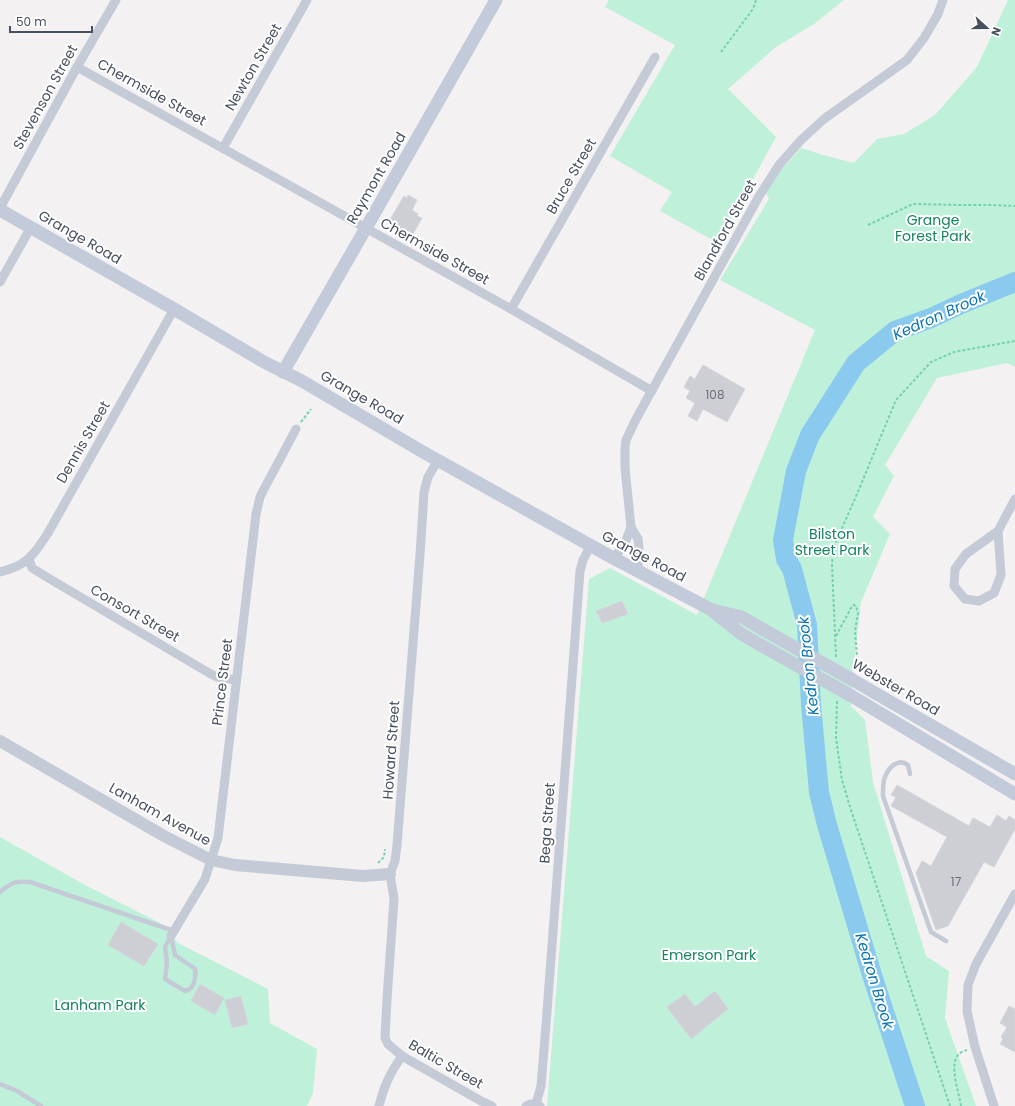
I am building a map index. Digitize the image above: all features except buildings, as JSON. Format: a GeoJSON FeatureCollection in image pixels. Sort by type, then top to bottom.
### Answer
{"type":"FeatureCollection","features":[{"type":"Feature","properties":{"kind":"main road","name":"Raymont Road"},"geometry":{"type":"LineString","coordinates":[[283,372],[496,0]]}},
{"type":"Feature","properties":{"kind":"main road","name":"Grange Road"},"geometry":{"type":"LineString","coordinates":[[0,209],[264,362],[613,558],[710,609],[740,633],[850,695],[1015,794]]}},
{"type":"Feature","properties":{"kind":"main road","name":"Grange Road"},"geometry":{"type":"LineString","coordinates":[[710,609],[742,617],[762,629]]}},
{"type":"Feature","properties":{"kind":"main road","name":"Webster Road"},"geometry":{"type":"LineString","coordinates":[[762,629],[855,677],[1015,774]]}},
{"type":"Feature","properties":{"kind":"street","name":"Stevenson Street"},"geometry":{"type":"LineString","coordinates":[[0,209],[77,67],[116,0]]}},
{"type":"Feature","properties":{"kind":"street","name":"Newton Street"},"geometry":{"type":"LineString","coordinates":[[223,148],[307,0]]}},
{"type":"Feature","properties":{"kind":"street","name":"Blandford Street"},"geometry":{"type":"LineString","coordinates":[[636,570],[640,548],[638,539],[631,527],[626,475],[625,448],[630,430],[758,198],[779,165],[801,140],[824,119],[907,60],[924,38],[938,14],[943,0]]}},
{"type":"Feature","properties":{"kind":"street","name":"Bruce Street"},"geometry":{"type":"LineString","coordinates":[[511,309],[655,57]]}},
{"type":"Feature","properties":{"kind":"street","name":"Chermside Street"},"geometry":{"type":"LineString","coordinates":[[77,67],[511,309],[652,391]]}},
{"type":"Feature","properties":{"kind":"street"},"geometry":{"type":"LineString","coordinates":[[0,282],[31,227]]}},
{"type":"Feature","properties":{"kind":"street","name":"Dennis Street"},"geometry":{"type":"LineString","coordinates":[[0,572],[20,565],[35,553],[48,533],[174,309]]}},
{"type":"Feature","properties":{"kind":"street","name":"Prince Street"},"geometry":{"type":"LineString","coordinates":[[172,933],[205,879],[218,838],[258,503],[296,429]]}},
{"type":"Feature","properties":{"kind":"street","name":"Howard Street"},"geometry":{"type":"LineString","coordinates":[[388,1044],[385,1038],[386,1010],[394,899],[390,874],[395,861],[397,845],[424,492],[428,477],[438,460]]}},
{"type":"Feature","properties":{"kind":"street"},"geometry":{"type":"LineString","coordinates":[[998,531],[1001,576],[994,593],[979,601],[965,599],[954,586],[955,569],[966,554],[998,531],[1015,499]]}},
{"type":"Feature","properties":{"kind":"street","name":"Blandford Street"},"geometry":{"type":"LineString","coordinates":[[613,558],[624,546],[631,527]]}},
{"type":"Feature","properties":{"kind":"street","name":"Bega Street"},"geometry":{"type":"LineString","coordinates":[[538,1105],[547,1012],[580,571],[583,560],[591,545]]}},
{"type":"Feature","properties":{"kind":"street","name":"Consort Street"},"geometry":{"type":"LineString","coordinates":[[29,559],[32,568],[50,580],[209,673],[217,677],[236,680]]}},
{"type":"Feature","properties":{"kind":"street","name":"Lanham Avenue"},"geometry":{"type":"LineString","coordinates":[[0,741],[164,836],[211,860],[235,865],[356,875],[390,874]]}},
{"type":"Feature","properties":{"kind":"street"},"geometry":{"type":"LineString","coordinates":[[994,1106],[975,1047],[966,1011],[968,984],[976,964],[1015,894]]}},
{"type":"Feature","properties":{"kind":"street","name":"Baltic Street"},"geometry":{"type":"LineString","coordinates":[[388,1044],[402,1056],[492,1106]]}},
{"type":"Feature","properties":{"kind":"street"},"geometry":{"type":"LineString","coordinates":[[379,1106],[386,1082],[402,1056]]}},
{"type":"Feature","properties":{"kind":"street"},"geometry":{"type":"LineString","coordinates":[[526,1106],[530,1104],[538,1105]]}},
{"type":"Feature","properties":{"kind":"lane"},"geometry":{"type":"LineString","coordinates":[[910,774],[908,765],[905,762],[900,762],[893,765],[886,774],[884,780],[883,796],[931,932],[946,941]]}},
{"type":"Feature","properties":{"kind":"lane"},"geometry":{"type":"LineString","coordinates":[[0,892],[10,884],[19,881],[30,882],[172,933]]}},
{"type":"Feature","properties":{"kind":"lane"},"geometry":{"type":"LineString","coordinates":[[172,933],[174,955],[195,969],[194,983],[188,991],[166,979],[167,963],[165,947],[172,933]]}},
{"type":"Feature","properties":{"kind":"lane"},"geometry":{"type":"LineString","coordinates":[[0,1084],[17,1091],[41,1106]]}},
{"type":"Feature","properties":{"kind":"path"},"geometry":{"type":"LineString","coordinates":[[721,52],[753,9],[756,0]]}},
{"type":"Feature","properties":{"kind":"path"},"geometry":{"type":"LineString","coordinates":[[868,225],[913,204],[1015,206]]}},
{"type":"Feature","properties":{"kind":"path"},"geometry":{"type":"LineString","coordinates":[[296,429],[311,409]]}},
{"type":"Feature","properties":{"kind":"path"},"geometry":{"type":"LineString","coordinates":[[835,638],[852,606],[856,606],[858,613],[855,631],[855,677]]}},
{"type":"Feature","properties":{"kind":"path"},"geometry":{"type":"LineString","coordinates":[[377,864],[384,857],[385,849]]}},
{"type":"Feature","properties":{"kind":"path"},"geometry":{"type":"LineString","coordinates":[[961,1106],[954,1070],[957,1056],[959,1053],[975,1047]]}},
{"type":"Feature","properties":{"kind":"green space"},"geometry":{"type":"Polygon","coordinates":[[[609,0],[844,0],[814,24],[776,47],[728,89],[776,137],[718,243],[660,211],[672,192],[610,156],[675,45],[605,7],[609,0]]]}},
{"type":"Feature","properties":{"kind":"green space"},"geometry":{"type":"Polygon","coordinates":[[[1008,0],[1015,0],[1015,367],[1007,363],[937,378],[885,465],[894,476],[873,517],[890,534],[861,602],[851,706],[865,720],[873,782],[926,956],[949,971],[945,1018],[976,1106],[547,1106],[589,579],[610,568],[697,615],[815,330],[720,280],[769,199],[766,193],[781,170],[801,148],[854,163],[877,139],[904,134],[935,115],[977,67],[1008,0]]]}},
{"type":"Feature","properties":{"kind":"green space","name":"Lanham Park"},"geometry":{"type":"Polygon","coordinates":[[[0,837],[85,885],[160,923],[178,943],[268,989],[270,1023],[317,1049],[313,1093],[307,1106],[0,1106],[0,837]]]}},
{"type":"Feature","properties":{"kind":"waterway","name":"Kedron Brook"},"geometry":{"type":"LineString","coordinates":[[915,1106],[872,975],[827,825],[819,792],[811,705],[807,625],[792,569],[786,559],[783,540],[796,471],[810,435],[856,363],[895,331],[931,318],[1015,282]]}},
{"type":"Feature","properties":{"kind":"park label","name":"Grange Forest Park"},"geometry":{"type":"Point","coordinates":[933,228]}},
{"type":"Feature","properties":{"kind":"park label","name":"Bilston Street Park"},"geometry":{"type":"Point","coordinates":[832,542]}},
{"type":"Feature","properties":{"kind":"park label","name":"Emerson Park"},"geometry":{"type":"Point","coordinates":[709,955]}}]}
